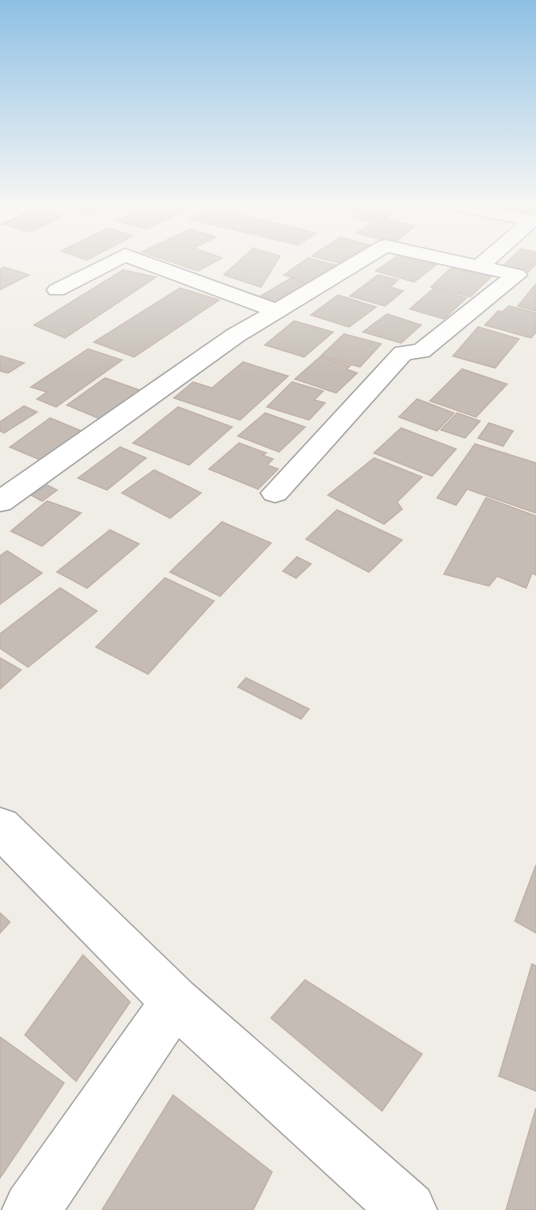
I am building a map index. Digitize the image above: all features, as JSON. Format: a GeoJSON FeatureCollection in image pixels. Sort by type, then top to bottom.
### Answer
{"type":"FeatureCollection","features":[{"type":"Feature","properties":{"kind":"street"},"geometry":{"type":"LineString","coordinates":[[57,290],[114,260]]}},
{"type":"Feature","properties":{"kind":"street"},"geometry":{"type":"LineString","coordinates":[[140,260],[277,311]]}},
{"type":"Feature","properties":{"kind":"street"},"geometry":{"type":"LineString","coordinates":[[0,502],[236,335],[361,260]]}},
{"type":"Feature","properties":{"kind":"street"},"geometry":{"type":"LineString","coordinates":[[275,493],[403,353],[421,351],[517,275],[454,260]]}},
{"type":"Feature","properties":{"kind":"street"},"geometry":{"type":"LineString","coordinates":[[480,266],[486,260]]}},
{"type":"Feature","properties":{"kind":"street"},"geometry":{"type":"LineString","coordinates":[[0,827],[175,1001],[408,1210]]}},
{"type":"Feature","properties":{"kind":"street"},"geometry":{"type":"LineString","coordinates":[[31,1210],[175,1001]]}},
{"type":"Feature","properties":{"kind":"building"},"geometry":{"type":"Polygon","coordinates":[[[167,260],[217,260],[198,271],[167,260]]]}},
{"type":"Feature","properties":{"kind":"building"},"geometry":{"type":"Polygon","coordinates":[[[240,260],[277,260],[261,287],[224,275],[240,260]]]}},
{"type":"Feature","properties":{"kind":"building"},"geometry":{"type":"Polygon","coordinates":[[[305,260],[318,260],[335,265],[311,283],[284,275],[305,260]]]}},
{"type":"Feature","properties":{"kind":"building"},"geometry":{"type":"Polygon","coordinates":[[[329,260],[348,260],[343,264],[329,260]]]}},
{"type":"Feature","properties":{"kind":"building"},"geometry":{"type":"Polygon","coordinates":[[[391,260],[424,260],[437,264],[414,282],[376,271],[391,260]]]}},
{"type":"Feature","properties":{"kind":"building"},"geometry":{"type":"Polygon","coordinates":[[[509,260],[536,260],[536,264],[528,272],[503,266],[509,260]]]}},
{"type":"Feature","properties":{"kind":"building"},"geometry":{"type":"Polygon","coordinates":[[[4,267],[29,275],[0,290],[0,269],[4,267]]]}},
{"type":"Feature","properties":{"kind":"building"},"geometry":{"type":"Polygon","coordinates":[[[452,267],[491,277],[470,297],[431,287],[452,267]]]}},
{"type":"Feature","properties":{"kind":"building"},"geometry":{"type":"Polygon","coordinates":[[[123,270],[156,277],[65,338],[34,325],[123,270]]]}},
{"type":"Feature","properties":{"kind":"building"},"geometry":{"type":"Polygon","coordinates":[[[378,275],[398,280],[390,287],[403,291],[385,306],[350,296],[378,275]]]}},
{"type":"Feature","properties":{"kind":"building"},"geometry":{"type":"Polygon","coordinates":[[[291,278],[311,285],[280,304],[259,297],[291,278]]]}},
{"type":"Feature","properties":{"kind":"building"},"geometry":{"type":"Polygon","coordinates":[[[535,285],[536,311],[518,306],[535,285]]]}},
{"type":"Feature","properties":{"kind":"building"},"geometry":{"type":"Polygon","coordinates":[[[180,288],[219,300],[134,357],[94,342],[180,288]]]}},
{"type":"Feature","properties":{"kind":"building"},"geometry":{"type":"Polygon","coordinates":[[[433,289],[466,298],[444,319],[410,309],[433,289]]]}},
{"type":"Feature","properties":{"kind":"building"},"geometry":{"type":"Polygon","coordinates":[[[338,295],[376,307],[349,327],[311,315],[338,295]]]}},
{"type":"Feature","properties":{"kind":"building"},"geometry":{"type":"Polygon","coordinates":[[[509,306],[536,313],[536,332],[531,338],[485,325],[498,311],[502,312],[509,306]]]}},
{"type":"Feature","properties":{"kind":"building"},"geometry":{"type":"Polygon","coordinates":[[[387,314],[421,325],[401,343],[363,332],[387,314]]]}},
{"type":"Feature","properties":{"kind":"building"},"geometry":{"type":"Polygon","coordinates":[[[294,321],[333,332],[304,357],[265,345],[294,321]]]}},
{"type":"Feature","properties":{"kind":"building"},"geometry":{"type":"Polygon","coordinates":[[[478,327],[519,339],[495,368],[453,356],[478,327]]]}},
{"type":"Feature","properties":{"kind":"building"},"geometry":{"type":"Polygon","coordinates":[[[344,334],[381,344],[360,367],[321,356],[344,334]]]}},
{"type":"Feature","properties":{"kind":"building"},"geometry":{"type":"Polygon","coordinates":[[[88,349],[122,360],[56,407],[37,399],[47,392],[31,387],[88,349]]]}},
{"type":"Feature","properties":{"kind":"building"},"geometry":{"type":"Polygon","coordinates":[[[0,356],[24,363],[8,373],[0,371],[0,356]]]}},
{"type":"Feature","properties":{"kind":"building"},"geometry":{"type":"Polygon","coordinates":[[[320,357],[350,366],[346,369],[357,373],[336,393],[295,379],[320,357]]]}},
{"type":"Feature","properties":{"kind":"building"},"geometry":{"type":"Polygon","coordinates":[[[243,362],[288,376],[240,420],[174,398],[193,382],[212,388],[243,362]]]}},
{"type":"Feature","properties":{"kind":"building"},"geometry":{"type":"Polygon","coordinates":[[[462,369],[507,384],[476,417],[430,401],[462,369]]]}},
{"type":"Feature","properties":{"kind":"building"},"geometry":{"type":"Polygon","coordinates":[[[105,378],[145,392],[105,421],[67,405],[105,378]]]}},
{"type":"Feature","properties":{"kind":"building"},"geometry":{"type":"Polygon","coordinates":[[[292,382],[323,391],[314,400],[325,403],[309,420],[267,407],[292,382]]]}},
{"type":"Feature","properties":{"kind":"building"},"geometry":{"type":"Polygon","coordinates":[[[417,399],[454,413],[437,431],[399,417],[417,399]]]}},
{"type":"Feature","properties":{"kind":"building"},"geometry":{"type":"Polygon","coordinates":[[[24,406],[37,412],[4,433],[0,431],[0,422],[24,406]]]}},
{"type":"Feature","properties":{"kind":"building"},"geometry":{"type":"Polygon","coordinates":[[[178,407],[232,427],[189,465],[133,443],[178,407]]]}},
{"type":"Feature","properties":{"kind":"building"},"geometry":{"type":"Polygon","coordinates":[[[265,413],[305,427],[279,452],[238,436],[265,413]]]}},
{"type":"Feature","properties":{"kind":"building"},"geometry":{"type":"Polygon","coordinates":[[[457,413],[480,421],[465,438],[441,430],[457,413]]]}},
{"type":"Feature","properties":{"kind":"building"},"geometry":{"type":"Polygon","coordinates":[[[50,418],[86,433],[45,462],[10,447],[50,418]]]}},
{"type":"Feature","properties":{"kind":"building"},"geometry":{"type":"Polygon","coordinates":[[[489,423],[513,431],[503,446],[478,438],[489,423]]]}},
{"type":"Feature","properties":{"kind":"building"},"geometry":{"type":"Polygon","coordinates":[[[401,428],[456,449],[432,476],[374,453],[401,428]]]}},
{"type":"Feature","properties":{"kind":"building"},"geometry":{"type":"Polygon","coordinates":[[[239,443],[266,453],[262,455],[273,459],[267,465],[278,469],[258,489],[209,469],[239,443]]]}},
{"type":"Feature","properties":{"kind":"building"},"geometry":{"type":"Polygon","coordinates":[[[475,444],[536,463],[536,513],[467,489],[456,505],[437,498],[475,444]]]}},
{"type":"Feature","properties":{"kind":"building"},"geometry":{"type":"Polygon","coordinates":[[[120,447],[146,458],[107,490],[78,478],[120,447]]]}},
{"type":"Feature","properties":{"kind":"building"},"geometry":{"type":"Polygon","coordinates":[[[374,458],[422,477],[397,502],[402,509],[384,524],[328,495],[374,458]]]}},
{"type":"Feature","properties":{"kind":"building"},"geometry":{"type":"Polygon","coordinates":[[[154,470],[201,493],[170,518],[122,493],[154,470]]]}},
{"type":"Feature","properties":{"kind":"building"},"geometry":{"type":"Polygon","coordinates":[[[47,485],[57,490],[42,501],[31,495],[47,485]]]}},
{"type":"Feature","properties":{"kind":"building"},"geometry":{"type":"Polygon","coordinates":[[[486,498],[536,516],[536,575],[532,573],[526,588],[497,576],[489,586],[444,574],[486,498]]]}},
{"type":"Feature","properties":{"kind":"building"},"geometry":{"type":"Polygon","coordinates":[[[47,501],[81,513],[42,546],[11,531],[47,501]]]}},
{"type":"Feature","properties":{"kind":"building"},"geometry":{"type":"Polygon","coordinates":[[[337,510],[402,540],[369,572],[306,539],[337,510]]]}},
{"type":"Feature","properties":{"kind":"building"},"geometry":{"type":"Polygon","coordinates":[[[222,522],[271,543],[220,596],[170,572],[222,522]]]}},
{"type":"Feature","properties":{"kind":"building"},"geometry":{"type":"Polygon","coordinates":[[[110,530],[139,544],[87,588],[57,572],[110,530]]]}},
{"type":"Feature","properties":{"kind":"building"},"geometry":{"type":"Polygon","coordinates":[[[7,551],[42,573],[0,604],[0,556],[7,551]]]}},
{"type":"Feature","properties":{"kind":"building"},"geometry":{"type":"Polygon","coordinates":[[[297,557],[311,564],[296,578],[283,571],[297,557]]]}},
{"type":"Feature","properties":{"kind":"building"},"geometry":{"type":"Polygon","coordinates":[[[165,578],[214,601],[148,674],[96,647],[165,578]]]}},
{"type":"Feature","properties":{"kind":"building"},"geometry":{"type":"Polygon","coordinates":[[[60,588],[97,611],[28,667],[0,648],[0,634],[60,588]]]}},
{"type":"Feature","properties":{"kind":"building"},"geometry":{"type":"Polygon","coordinates":[[[0,658],[21,670],[0,689],[0,658]]]}},
{"type":"Feature","properties":{"kind":"building"},"geometry":{"type":"Polygon","coordinates":[[[246,678],[309,709],[301,719],[238,687],[246,678]]]}},
{"type":"Feature","properties":{"kind":"building"},"geometry":{"type":"Polygon","coordinates":[[[536,865],[536,933],[515,921],[536,865]]]}},
{"type":"Feature","properties":{"kind":"building"},"geometry":{"type":"Polygon","coordinates":[[[0,913],[10,922],[0,933],[0,913]]]}},
{"type":"Feature","properties":{"kind":"building"},"geometry":{"type":"Polygon","coordinates":[[[83,955],[130,1002],[76,1081],[25,1035],[83,955]]]}},
{"type":"Feature","properties":{"kind":"building"},"geometry":{"type":"Polygon","coordinates":[[[532,964],[536,966],[536,1091],[499,1076],[532,964]]]}},
{"type":"Feature","properties":{"kind":"building"},"geometry":{"type":"Polygon","coordinates":[[[305,980],[422,1054],[382,1111],[271,1018],[305,980]]]}},
{"type":"Feature","properties":{"kind":"building"},"geometry":{"type":"Polygon","coordinates":[[[0,1037],[64,1083],[0,1178],[0,1037]]]}},
{"type":"Feature","properties":{"kind":"building"},"geometry":{"type":"Polygon","coordinates":[[[173,1095],[272,1172],[253,1210],[102,1210],[173,1095]]]}},
{"type":"Feature","properties":{"kind":"building"},"geometry":{"type":"Polygon","coordinates":[[[536,1108],[536,1210],[506,1210],[536,1108]]]}}]}
